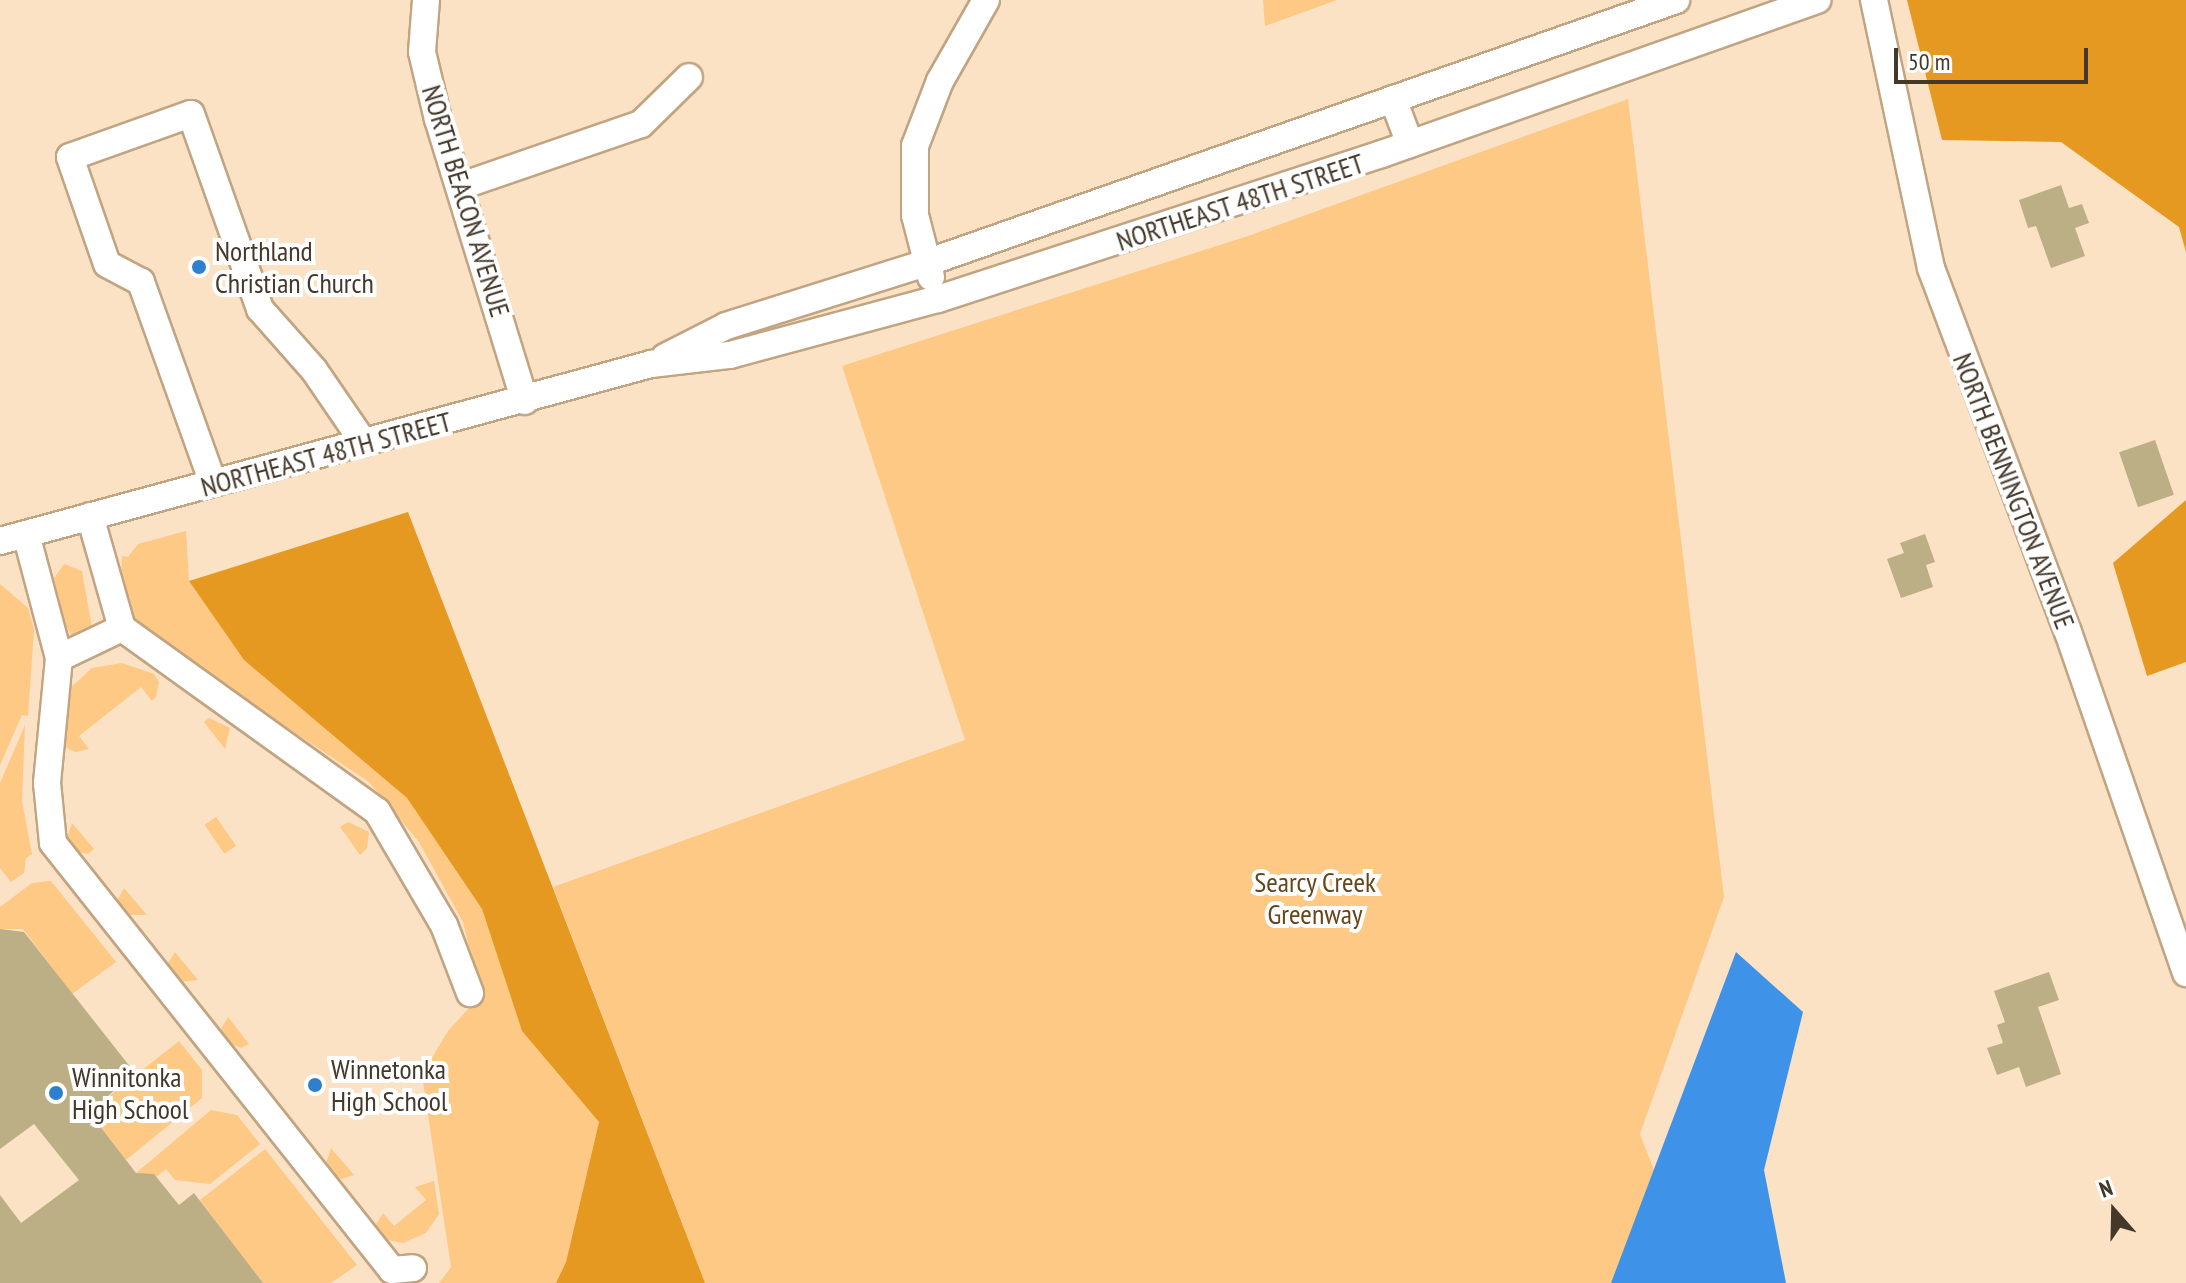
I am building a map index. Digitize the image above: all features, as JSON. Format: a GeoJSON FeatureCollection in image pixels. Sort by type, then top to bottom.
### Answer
{"type":"FeatureCollection","features":[{"type":"Feature","properties":{"kind":"street","name":"NORTH BEACON AVENUE"},"geometry":{"type":"LineString","coordinates":[[426,0],[422,52],[525,401]]}},
{"type":"Feature","properties":{"kind":"street"},"geometry":{"type":"LineString","coordinates":[[938,299],[915,215],[915,146],[940,81],[986,0]]}},
{"type":"Feature","properties":{"kind":"street","name":"NORTHEAST 48TH STREET"},"geometry":{"type":"LineString","coordinates":[[651,364],[726,326],[926,263],[1676,0]]}},
{"type":"Feature","properties":{"kind":"street","name":"NORTHEAST 48TH STREET"},"geometry":{"type":"LineString","coordinates":[[0,541],[525,401],[651,364],[730,355],[938,299],[1410,144],[1818,0]]}},
{"type":"Feature","properties":{"kind":"street","name":"NORTH BENNINGTON AVENUE"},"geometry":{"type":"LineString","coordinates":[[1874,0],[1931,268],[2178,919],[2186,973]]}},
{"type":"Feature","properties":{"kind":"street"},"geometry":{"type":"LineString","coordinates":[[461,186],[641,124],[689,77]]}},
{"type":"Feature","properties":{"kind":"street"},"geometry":{"type":"LineString","coordinates":[[1393,99],[1410,144]]}},
{"type":"Feature","properties":{"kind":"street"},"geometry":{"type":"LineString","coordinates":[[213,483],[141,282],[107,264],[70,157],[191,114],[260,309],[314,370],[364,443]]}},
{"type":"Feature","properties":{"kind":"street"},"geometry":{"type":"LineString","coordinates":[[90,516],[122,628],[377,811],[444,925],[470,993]]}},
{"type":"Feature","properties":{"kind":"street"},"geometry":{"type":"LineString","coordinates":[[26,534],[59,658],[47,783],[53,843],[392,1270],[413,1268]]}},
{"type":"Feature","properties":{"kind":"street"},"geometry":{"type":"LineString","coordinates":[[59,658],[122,628]]}},
{"type":"Feature","properties":{"kind":"green space"},"geometry":{"type":"Polygon","coordinates":[[[1263,0],[1337,0],[1265,26],[1263,0]]]}},
{"type":"Feature","properties":{"kind":"green space","name":"Searcy Creek Greenway"},"geometry":{"type":"Polygon","coordinates":[[[1628,99],[1724,897],[1640,1134],[1698,1283],[705,1283],[553,887],[965,740],[842,366],[1248,236],[1628,99]]]}},
{"type":"Feature","properties":{"kind":"green space"},"geometry":{"type":"Polygon","coordinates":[[[186,531],[189,581],[244,660],[407,798],[482,909],[522,1031],[599,1122],[566,1262],[556,1283],[439,1283],[451,1267],[422,1075],[448,1031],[481,995],[463,922],[419,842],[369,782],[144,633],[120,603],[122,556],[128,557],[138,544],[186,531]]]}},
{"type":"Feature","properties":{"kind":"green space"},"geometry":{"type":"Polygon","coordinates":[[[64,564],[82,571],[93,633],[71,635],[65,624],[54,578],[64,564]]]}},
{"type":"Feature","properties":{"kind":"green space"},"geometry":{"type":"Polygon","coordinates":[[[0,584],[28,608],[34,630],[28,716],[22,715],[0,765],[0,584]]]}},
{"type":"Feature","properties":{"kind":"green space"},"geometry":{"type":"Polygon","coordinates":[[[122,663],[154,674],[159,682],[156,697],[152,701],[141,687],[79,736],[89,749],[75,752],[67,748],[63,740],[67,691],[92,668],[122,663]]]}},
{"type":"Feature","properties":{"kind":"green space"},"geometry":{"type":"Polygon","coordinates":[[[209,718],[230,728],[225,749],[204,722],[209,718]]]}},
{"type":"Feature","properties":{"kind":"green space"},"geometry":{"type":"Polygon","coordinates":[[[25,725],[22,801],[32,854],[26,858],[24,873],[11,882],[0,868],[0,783],[25,725]]]}},
{"type":"Feature","properties":{"kind":"green space"},"geometry":{"type":"Polygon","coordinates":[[[216,817],[236,846],[225,854],[205,825],[216,817]]]}},
{"type":"Feature","properties":{"kind":"green space"},"geometry":{"type":"Polygon","coordinates":[[[348,822],[369,832],[367,848],[360,855],[340,827],[348,822]]]}},
{"type":"Feature","properties":{"kind":"green space"},"geometry":{"type":"Polygon","coordinates":[[[72,823],[94,849],[88,854],[71,850],[66,841],[72,823]]]}},
{"type":"Feature","properties":{"kind":"green space"},"geometry":{"type":"Polygon","coordinates":[[[51,881],[116,962],[72,994],[23,929],[0,929],[0,907],[32,883],[51,881]]]}},
{"type":"Feature","properties":{"kind":"green space"},"geometry":{"type":"Polygon","coordinates":[[[124,888],[147,915],[124,915],[118,899],[124,888]]]}},
{"type":"Feature","properties":{"kind":"green space"},"geometry":{"type":"Polygon","coordinates":[[[175,952],[198,980],[179,982],[170,972],[168,963],[175,952]]]}},
{"type":"Feature","properties":{"kind":"green space"},"geometry":{"type":"Polygon","coordinates":[[[228,1017],[249,1044],[241,1048],[226,1042],[221,1029],[228,1017]]]}},
{"type":"Feature","properties":{"kind":"green space"},"geometry":{"type":"Polygon","coordinates":[[[179,1041],[202,1070],[202,1098],[126,1160],[89,1112],[179,1041]]]}},
{"type":"Feature","properties":{"kind":"green space"},"geometry":{"type":"Polygon","coordinates":[[[211,1110],[237,1115],[260,1144],[210,1184],[175,1180],[166,1169],[156,1177],[136,1173],[211,1110]]]}},
{"type":"Feature","properties":{"kind":"green space"},"geometry":{"type":"Polygon","coordinates":[[[331,1148],[354,1175],[341,1179],[325,1167],[331,1148]]]}},
{"type":"Feature","properties":{"kind":"green space"},"geometry":{"type":"Polygon","coordinates":[[[265,1149],[357,1265],[331,1283],[261,1283],[200,1200],[265,1149]]]}},
{"type":"Feature","properties":{"kind":"green space"},"geometry":{"type":"Polygon","coordinates":[[[434,1181],[439,1214],[426,1233],[403,1243],[382,1239],[376,1224],[383,1213],[394,1226],[426,1200],[415,1187],[434,1181]]]}},
{"type":"Feature","properties":{"kind":"shaded area"},"geometry":{"type":"Polygon","coordinates":[[[1907,0],[2186,0],[2186,252],[2179,227],[2061,142],[1942,140],[1907,0]]]}},
{"type":"Feature","properties":{"kind":"shaded area"},"geometry":{"type":"Polygon","coordinates":[[[2186,500],[2186,662],[2147,676],[2113,563],[2186,500]]]}},
{"type":"Feature","properties":{"kind":"shaded area"},"geometry":{"type":"Polygon","coordinates":[[[408,512],[705,1283],[556,1283],[566,1262],[599,1122],[522,1031],[482,909],[407,798],[244,660],[189,581],[408,512]]]}},
{"type":"Feature","properties":{"kind":"water"},"geometry":{"type":"Polygon","coordinates":[[[1736,952],[1803,1012],[1764,1170],[1786,1283],[1611,1283],[1736,952]]]}},
{"type":"Feature","properties":{"kind":"building"},"geometry":{"type":"Polygon","coordinates":[[[2061,185],[2069,208],[2082,204],[2089,223],[2075,228],[2085,256],[2051,268],[2036,226],[2028,228],[2019,200],[2061,185]]]}},
{"type":"Feature","properties":{"kind":"building"},"geometry":{"type":"Polygon","coordinates":[[[2155,440],[2174,495],[2138,507],[2119,452],[2155,440]]]}},
{"type":"Feature","properties":{"kind":"building"},"geometry":{"type":"Polygon","coordinates":[[[1925,534],[1935,562],[1926,565],[1933,587],[1901,598],[1887,559],[1904,553],[1900,543],[1925,534]]]}},
{"type":"Feature","properties":{"kind":"building","name":"Winnitonka High School"},"geometry":{"type":"Polygon","coordinates":[[[0,929],[24,932],[135,1073],[89,1112],[136,1173],[154,1174],[179,1205],[194,1193],[263,1283],[0,1283],[0,1195],[21,1223],[79,1180],[34,1124],[0,1149],[0,929]]]}},
{"type":"Feature","properties":{"kind":"building"},"geometry":{"type":"Polygon","coordinates":[[[2049,972],[2059,1000],[2038,1007],[2061,1074],[2026,1087],[2019,1067],[1997,1075],[1987,1048],[2003,1043],[1997,1025],[2005,1022],[1994,991],[2049,972]]]}},
{"type":"Feature","properties":{"kind":"place","name":"Northland Christian Church"},"geometry":{"type":"Point","coordinates":[199,267]}},
{"type":"Feature","properties":{"kind":"place","name":"Winnetonka High School"},"geometry":{"type":"Point","coordinates":[315,1085]}},
{"type":"Feature","properties":{"kind":"place","name":"Winnitonka High School"},"geometry":{"type":"Point","coordinates":[56,1093]}}]}
